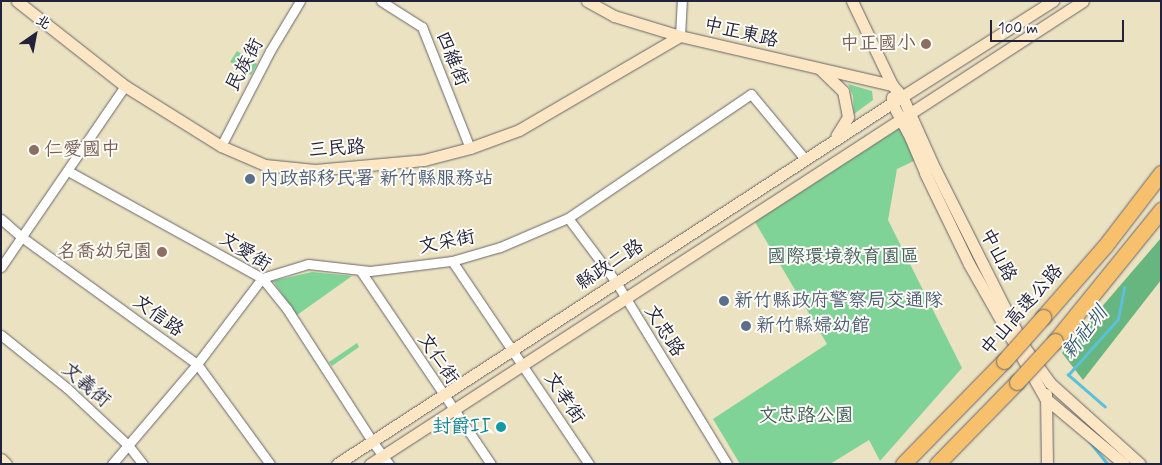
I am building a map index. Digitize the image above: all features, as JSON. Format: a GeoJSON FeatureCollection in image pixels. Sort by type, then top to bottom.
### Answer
{"type":"FeatureCollection","features":[{"type":"Feature","properties":{"kind":"highway","name":"中山高速公路"},"geometry":{"type":"LineString","coordinates":[[902,464],[1004,361],[1105,246],[1161,173]]}},
{"type":"Feature","properties":{"kind":"highway"},"geometry":{"type":"LineString","coordinates":[[937,464],[1055,342],[1161,210]]}},
{"type":"Feature","properties":{"kind":"street","name":"民族街"},"geometry":{"type":"LineString","coordinates":[[220,146],[270,51],[300,1]]}},
{"type":"Feature","properties":{"kind":"street","name":"四維街"},"geometry":{"type":"LineString","coordinates":[[381,1],[422,27],[470,148]]}},
{"type":"Feature","properties":{"kind":"street","name":"中正東路"},"geometry":{"type":"LineString","coordinates":[[587,1],[614,16],[680,36],[892,85]]}},
{"type":"Feature","properties":{"kind":"street"},"geometry":{"type":"LineString","coordinates":[[680,36],[682,1]]}},
{"type":"Feature","properties":{"kind":"street","name":"中山路"},"geometry":{"type":"LineString","coordinates":[[852,1],[892,85],[902,96],[906,118],[969,264],[1045,398],[1124,464]]}},
{"type":"Feature","properties":{"kind":"street","name":"縣政二路"},"geometry":{"type":"LineString","coordinates":[[337,464],[902,96],[1053,1]]}},
{"type":"Feature","properties":{"kind":"street","name":"縣政二路"},"geometry":{"type":"LineString","coordinates":[[370,464],[386,460],[453,410],[906,118],[1083,1]]}},
{"type":"Feature","properties":{"kind":"street","name":"三民路"},"geometry":{"type":"LineString","coordinates":[[24,3],[125,86],[220,146],[265,165],[315,170],[424,160],[470,148],[519,130],[680,36]]}},
{"type":"Feature","properties":{"kind":"street"},"geometry":{"type":"LineString","coordinates":[[820,69],[843,91],[848,117],[832,142]]}},
{"type":"Feature","properties":{"kind":"street","name":"中山路"},"geometry":{"type":"LineString","coordinates":[[892,85],[892,103],[906,118],[1025,348],[1050,383],[1140,464]]}},
{"type":"Feature","properties":{"kind":"street"},"geometry":{"type":"LineString","coordinates":[[1,267],[23,238],[125,86]]}},
{"type":"Feature","properties":{"kind":"street","name":"文采街"},"geometry":{"type":"LineString","coordinates":[[262,278],[308,264],[360,270],[452,262],[500,247],[568,218],[751,94],[805,159]]}},
{"type":"Feature","properties":{"kind":"street","name":"文愛街"},"geometry":{"type":"LineString","coordinates":[[68,171],[262,278],[287,309],[386,460]]}},
{"type":"Feature","properties":{"kind":"street","name":"文忠路"},"geometry":{"type":"LineString","coordinates":[[568,218],[616,282],[727,464]]}},
{"type":"Feature","properties":{"kind":"street","name":"文信路"},"geometry":{"type":"LineString","coordinates":[[1,219],[23,238],[197,364],[270,464]]}},
{"type":"Feature","properties":{"kind":"street","name":"文孝街"},"geometry":{"type":"LineString","coordinates":[[452,262],[513,349],[589,464]]}},
{"type":"Feature","properties":{"kind":"street","name":"文仁街"},"geometry":{"type":"LineString","coordinates":[[360,270],[442,395],[491,464]]}},
{"type":"Feature","properties":{"kind":"street"},"geometry":{"type":"LineString","coordinates":[[112,464],[197,364],[262,278]]}},
{"type":"Feature","properties":{"kind":"street","name":"文義街"},"geometry":{"type":"LineString","coordinates":[[1,335],[66,388],[128,445],[143,464]]}},
{"type":"Feature","properties":{"kind":"street"},"geometry":{"type":"LineString","coordinates":[[1047,464],[1045,398],[1050,383]]}},
{"type":"Feature","properties":{"kind":"street"},"geometry":{"type":"LineString","coordinates":[[1,460],[6,464]]}},
{"type":"Feature","properties":{"kind":"green space"},"geometry":{"type":"Polygon","coordinates":[[[237,51],[257,64],[251,75],[230,62],[237,51]]]}},
{"type":"Feature","properties":{"kind":"green space"},"geometry":{"type":"Polygon","coordinates":[[[848,84],[872,91],[873,100],[854,114],[853,96],[848,84]]]}},
{"type":"Feature","properties":{"kind":"green space","name":"國際環境教育園區"},"geometry":{"type":"Polygon","coordinates":[[[900,128],[916,160],[897,169],[888,220],[962,368],[880,461],[869,440],[830,464],[740,464],[713,419],[827,344],[755,222],[900,128]]]}},
{"type":"Feature","properties":{"kind":"green space"},"geometry":{"type":"Polygon","coordinates":[[[1161,238],[1161,280],[1083,380],[1062,353],[1161,238]]]}},
{"type":"Feature","properties":{"kind":"green space"},"geometry":{"type":"Polygon","coordinates":[[[312,272],[352,276],[297,315],[273,281],[312,272]]]}},
{"type":"Feature","properties":{"kind":"green space"},"geometry":{"type":"Polygon","coordinates":[[[357,343],[359,347],[332,366],[329,362],[357,343]]]}},
{"type":"Feature","properties":{"kind":"waterway","name":"新社圳"},"geometry":{"type":"LineString","coordinates":[[1105,407],[1068,375],[1118,319],[1124,288]]}},
{"type":"Feature","properties":{"kind":"waterway","name":"新社圳"},"geometry":{"type":"LineString","coordinates":[[1090,442],[1108,464]]}},
{"type":"Feature","properties":{"kind":"place","name":"中正國小"},"geometry":{"type":"Point","coordinates":[926,44]}},
{"type":"Feature","properties":{"kind":"place","name":"仁愛國中"},"geometry":{"type":"Point","coordinates":[34,150]}},
{"type":"Feature","properties":{"kind":"place","name":"內政部移民署 新竹縣服務站"},"geometry":{"type":"Point","coordinates":[250,179]}},
{"type":"Feature","properties":{"kind":"place","name":"名喬幼兒園"},"geometry":{"type":"Point","coordinates":[162,252]}},
{"type":"Feature","properties":{"kind":"place","name":"新竹縣政府警察局交通隊"},"geometry":{"type":"Point","coordinates":[724,301]}},
{"type":"Feature","properties":{"kind":"place","name":"新竹縣婦幼館"},"geometry":{"type":"Point","coordinates":[746,326]}},
{"type":"Feature","properties":{"kind":"place","name":"封爵II"},"geometry":{"type":"Point","coordinates":[501,427]}},
{"type":"Feature","properties":{"kind":"park label","name":"文忠路公園"},"geometry":{"type":"Point","coordinates":[806,416]}}]}
